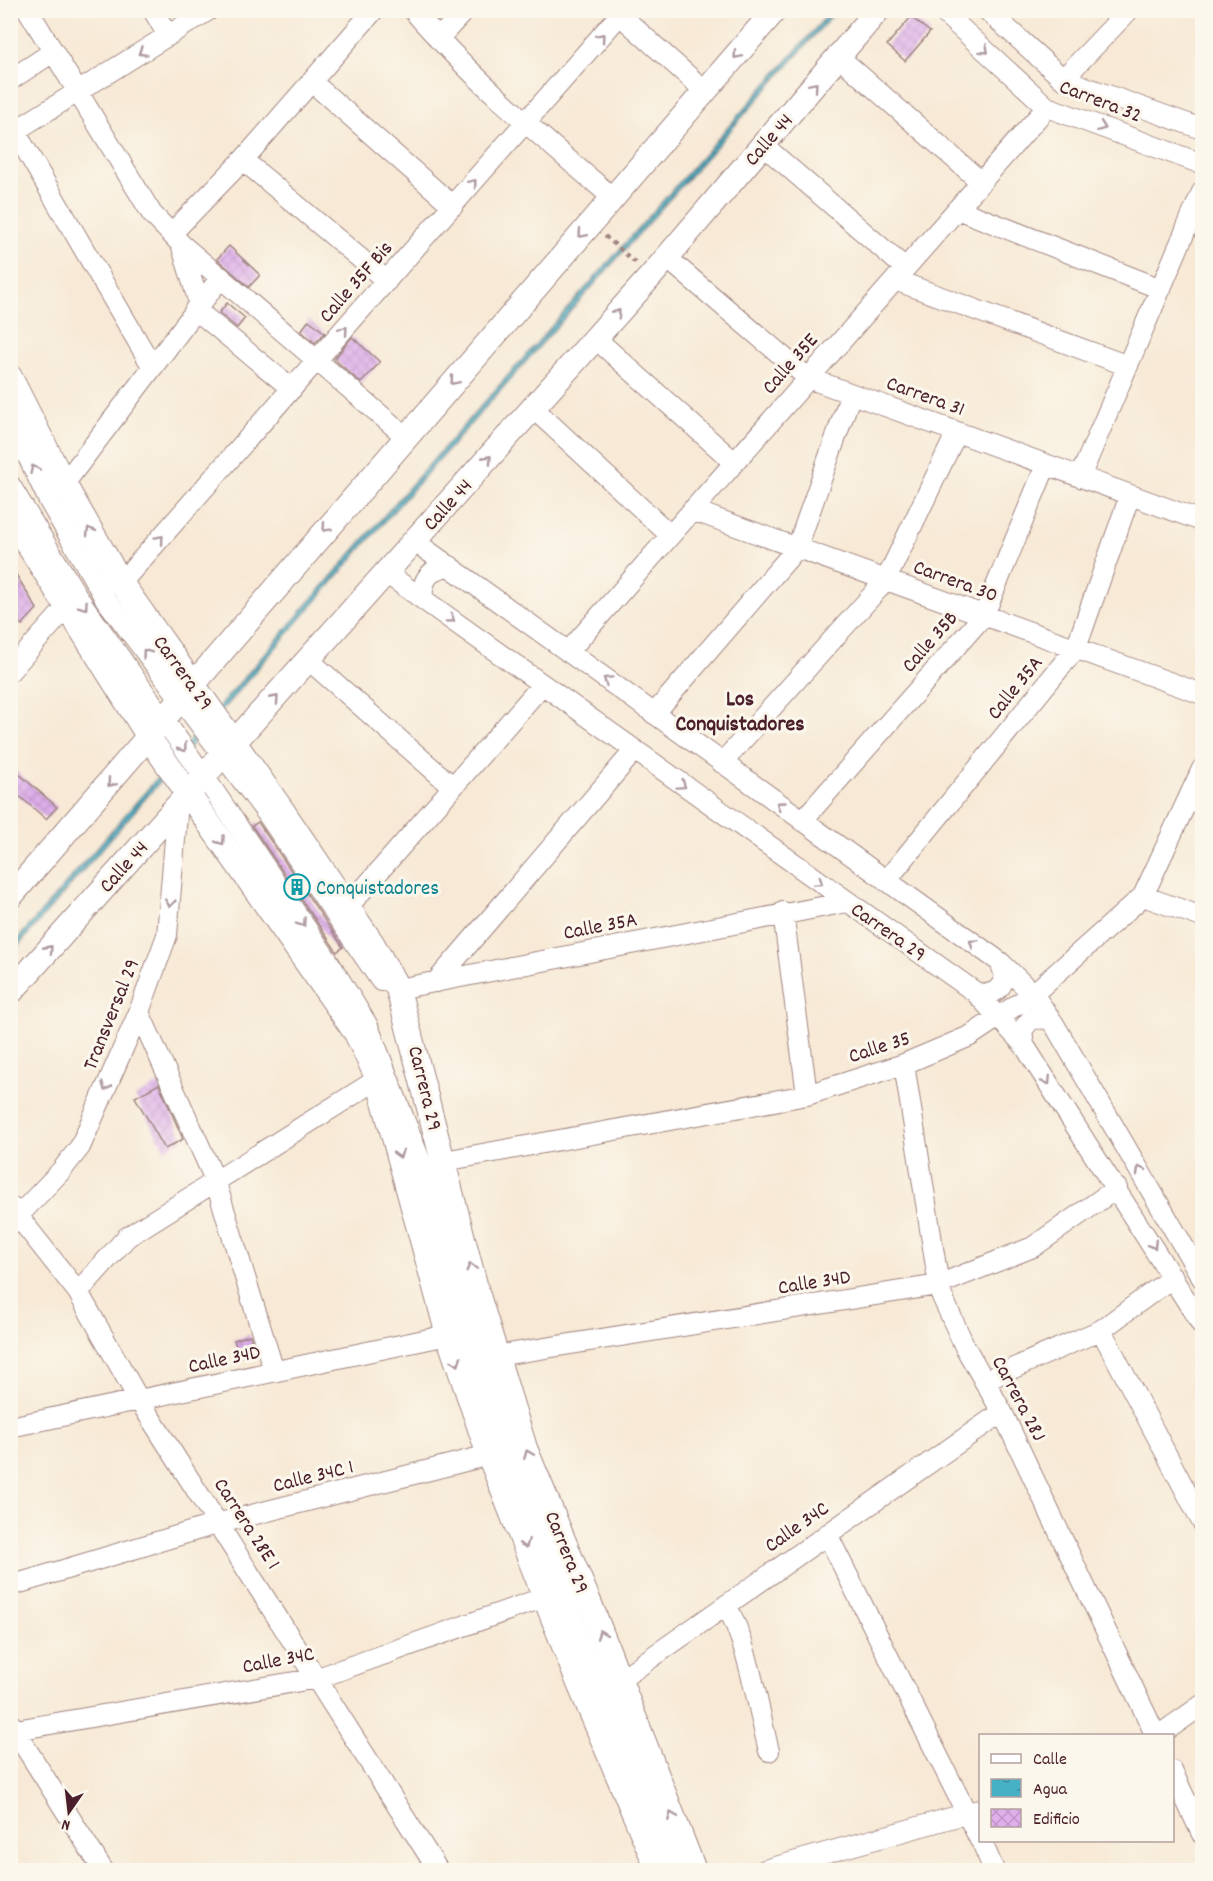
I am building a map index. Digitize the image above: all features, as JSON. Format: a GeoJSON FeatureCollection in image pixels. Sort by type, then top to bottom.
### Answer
{"type":"FeatureCollection","features":[{"type":"Feature","properties":{"kind":"main road"},"geometry":{"type":"LineString","coordinates":[[10,897],[159,732],[405,436],[775,10]]}},
{"type":"Feature","properties":{"kind":"main road","name":"Calle 44"},"geometry":{"type":"LineString","coordinates":[[10,993],[190,787],[309,661],[667,258],[878,10]]}},
{"type":"Feature","properties":{"kind":"main road","name":"Carrera 29"},"geometry":{"type":"LineString","coordinates":[[10,376],[64,484],[190,696],[372,943],[398,989],[434,1166],[525,1448],[592,1609],[618,1681],[694,1870]]}},
{"type":"Feature","properties":{"kind":"main road","name":"Carrera 29"},"geometry":{"type":"LineString","coordinates":[[10,516],[66,608],[159,732],[190,787],[356,1033],[378,1079],[448,1335],[489,1455],[658,1870]]}},
{"type":"Feature","properties":{"kind":"street"},"geometry":{"type":"LineString","coordinates":[[28,10],[80,91],[153,214],[176,239],[405,436]]}},
{"type":"Feature","properties":{"kind":"street"},"geometry":{"type":"LineString","coordinates":[[153,10],[168,36]]}},
{"type":"Feature","properties":{"kind":"street"},"geometry":{"type":"LineString","coordinates":[[152,366],[13,132],[209,10]]}},
{"type":"Feature","properties":{"kind":"street"},"geometry":{"type":"LineString","coordinates":[[176,239],[374,10]]}},
{"type":"Feature","properties":{"kind":"street"},"geometry":{"type":"LineString","coordinates":[[412,10],[438,39],[526,123],[613,198]]}},
{"type":"Feature","properties":{"kind":"street"},"geometry":{"type":"LineString","coordinates":[[438,39],[465,10]]}},
{"type":"Feature","properties":{"kind":"street","name":"Carrera 32"},"geometry":{"type":"LineString","coordinates":[[941,10],[1047,107],[1203,164]]}},
{"type":"Feature","properties":{"kind":"street","name":"Carrera 32"},"geometry":{"type":"LineString","coordinates":[[987,10],[1063,79],[1203,129]]}},
{"type":"Feature","properties":{"kind":"street"},"geometry":{"type":"LineString","coordinates":[[1063,79],[1129,10]]}},
{"type":"Feature","properties":{"kind":"street"},"geometry":{"type":"LineString","coordinates":[[622,13],[705,92]]}},
{"type":"Feature","properties":{"kind":"street","name":"Calle 35F Bis"},"geometry":{"type":"LineString","coordinates":[[121,583],[622,13]]}},
{"type":"Feature","properties":{"kind":"street"},"geometry":{"type":"LineString","coordinates":[[10,80],[53,52]]}},
{"type":"Feature","properties":{"kind":"street"},"geometry":{"type":"LineString","coordinates":[[839,57],[981,182]]}},
{"type":"Feature","properties":{"kind":"street"},"geometry":{"type":"LineString","coordinates":[[313,83],[453,206]]}},
{"type":"Feature","properties":{"kind":"street","name":"Calle 35E"},"geometry":{"type":"LineString","coordinates":[[568,652],[1047,107]]}},
{"type":"Feature","properties":{"kind":"street"},"geometry":{"type":"LineString","coordinates":[[763,145],[900,274],[1128,366]]}},
{"type":"Feature","properties":{"kind":"street"},"geometry":{"type":"LineString","coordinates":[[243,160],[387,281]]}},
{"type":"Feature","properties":{"kind":"street"},"geometry":{"type":"LineString","coordinates":[[1080,477],[1203,192]]}},
{"type":"Feature","properties":{"kind":"street"},"geometry":{"type":"LineString","coordinates":[[957,209],[1161,289]]}},
{"type":"Feature","properties":{"kind":"street"},"geometry":{"type":"LineString","coordinates":[[176,239],[197,306],[292,389]]}},
{"type":"Feature","properties":{"kind":"street","name":"Carrera 31"},"geometry":{"type":"LineString","coordinates":[[667,258],[808,378],[1203,521]]}},
{"type":"Feature","properties":{"kind":"street"},"geometry":{"type":"LineString","coordinates":[[64,484],[220,277]]}},
{"type":"Feature","properties":{"kind":"street"},"geometry":{"type":"LineString","coordinates":[[595,338],[734,462]]}},
{"type":"Feature","properties":{"kind":"street"},"geometry":{"type":"LineString","coordinates":[[654,714],[797,548],[851,394]]}},
{"type":"Feature","properties":{"kind":"street"},"geometry":{"type":"LineString","coordinates":[[533,408],[670,535]]}},
{"type":"Feature","properties":{"kind":"street"},"geometry":{"type":"LineString","coordinates":[[10,419],[75,549],[106,600],[190,696]]}},
{"type":"Feature","properties":{"kind":"street"},"geometry":{"type":"LineString","coordinates":[[722,763],[886,580],[957,432]]}},
{"type":"Feature","properties":{"kind":"street","name":"Calle 35B"},"geometry":{"type":"LineString","coordinates":[[802,821],[984,615],[1047,465]]}},
{"type":"Feature","properties":{"kind":"street"},"geometry":{"type":"LineString","coordinates":[[10,484],[159,732]]}},
{"type":"Feature","properties":{"kind":"street","name":"Calle 35A"},"geometry":{"type":"LineString","coordinates":[[886,881],[1076,648],[1130,495]]}},
{"type":"Feature","properties":{"kind":"street","name":"Carrera 30"},"geometry":{"type":"LineString","coordinates":[[692,510],[1203,694]]}},
{"type":"Feature","properties":{"kind":"street","name":"Carrera 29"},"geometry":{"type":"LineString","coordinates":[[414,541],[1000,962],[1033,994],[1054,1024],[1202,1275]]}},
{"type":"Feature","properties":{"kind":"street"},"geometry":{"type":"LineString","coordinates":[[423,599],[422,591],[428,575],[434,570],[450,566]]}},
{"type":"Feature","properties":{"kind":"street","name":"Carrera 29"},"geometry":{"type":"LineString","coordinates":[[386,573],[975,992],[1024,1045],[1203,1325]]}},
{"type":"Feature","properties":{"kind":"street"},"geometry":{"type":"LineString","coordinates":[[10,671],[66,608]]}},
{"type":"Feature","properties":{"kind":"street"},"geometry":{"type":"LineString","coordinates":[[309,661],[453,787]]}},
{"type":"Feature","properties":{"kind":"street"},"geometry":{"type":"LineString","coordinates":[[347,908],[542,685]]}},
{"type":"Feature","properties":{"kind":"street"},"geometry":{"type":"LineString","coordinates":[[228,747],[268,815],[384,985],[405,1047],[434,1166],[474,1354],[497,1426],[590,1663],[676,1870]]}},
{"type":"Feature","properties":{"kind":"street"},"geometry":{"type":"LineString","coordinates":[[436,982],[634,751]]}},
{"type":"Feature","properties":{"kind":"street","name":"Calle 35"},"geometry":{"type":"LineString","coordinates":[[434,1166],[807,1095],[904,1064],[970,1036],[1033,994],[1143,896],[1203,769]]}},
{"type":"Feature","properties":{"kind":"street"},"geometry":{"type":"LineString","coordinates":[[190,787],[327,959],[368,1026],[434,1166]]}},
{"type":"Feature","properties":{"kind":"street","name":"Transversal 29"},"geometry":{"type":"LineString","coordinates":[[15,1211],[61,1171],[80,1147],[139,1012],[167,934],[190,787]]}},
{"type":"Feature","properties":{"kind":"street"},"geometry":{"type":"LineString","coordinates":[[1143,896],[1203,917]]}},
{"type":"Feature","properties":{"kind":"street","name":"Calle 35A"},"geometry":{"type":"LineString","coordinates":[[398,989],[783,912],[847,902]]}},
{"type":"Feature","properties":{"kind":"street"},"geometry":{"type":"LineString","coordinates":[[783,912],[807,1095]]}},
{"type":"Feature","properties":{"kind":"street"},"geometry":{"type":"LineString","coordinates":[[975,992],[991,994],[998,990],[1005,976],[1000,962]]}},
{"type":"Feature","properties":{"kind":"street"},"geometry":{"type":"LineString","coordinates":[[139,1012],[215,1180],[274,1371]]}},
{"type":"Feature","properties":{"kind":"street"},"geometry":{"type":"LineString","coordinates":[[1024,1045],[1022,1030],[1032,1018],[1048,1018],[1054,1024]]}},
{"type":"Feature","properties":{"kind":"street","name":"Carrera 28J"},"geometry":{"type":"LineString","coordinates":[[904,1064],[938,1285],[965,1347],[1002,1412],[1156,1734]]}},
{"type":"Feature","properties":{"kind":"street"},"geometry":{"type":"LineString","coordinates":[[78,1292],[128,1237],[378,1079]]}},
{"type":"Feature","properties":{"kind":"street","name":"Calle 34D"},"geometry":{"type":"LineString","coordinates":[[495,1356],[938,1285],[1033,1247],[1116,1188]]}},
{"type":"Feature","properties":{"kind":"street","name":"Carrera 28E 1"},"geometry":{"type":"LineString","coordinates":[[15,1211],[78,1292],[139,1400],[220,1523],[438,1870]]}},
{"type":"Feature","properties":{"kind":"street"},"geometry":{"type":"LineString","coordinates":[[984,1381],[1101,1330],[1173,1277]]}},
{"type":"Feature","properties":{"kind":"street"},"geometry":{"type":"LineString","coordinates":[[1101,1330],[1181,1486],[1203,1522]]}},
{"type":"Feature","properties":{"kind":"street","name":"Calle 34D"},"geometry":{"type":"LineString","coordinates":[[10,1428],[448,1335]]}},
{"type":"Feature","properties":{"kind":"street","name":"Calle 34C"},"geometry":{"type":"LineString","coordinates":[[618,1681],[1002,1412]]}},
{"type":"Feature","properties":{"kind":"street","name":"Calle 34C 1"},"geometry":{"type":"LineString","coordinates":[[10,1586],[220,1523],[489,1455]]}},
{"type":"Feature","properties":{"kind":"street"},"geometry":{"type":"LineString","coordinates":[[1181,1486],[1203,1498]]}},
{"type":"Feature","properties":{"kind":"street"},"geometry":{"type":"LineString","coordinates":[[827,1534],[975,1812],[979,1831]]}},
{"type":"Feature","properties":{"kind":"street","name":"Calle 34C"},"geometry":{"type":"LineString","coordinates":[[12,1728],[318,1678],[545,1597]]}},
{"type":"Feature","properties":{"kind":"street"},"geometry":{"type":"LineString","coordinates":[[726,1605],[732,1616],[744,1655],[770,1751]]}},
{"type":"Feature","properties":{"kind":"street"},"geometry":{"type":"LineString","coordinates":[[1160,1734],[1203,1705]]}},
{"type":"Feature","properties":{"kind":"street"},"geometry":{"type":"LineString","coordinates":[[12,1728],[103,1870]]}},
{"type":"Feature","properties":{"kind":"street"},"geometry":{"type":"LineString","coordinates":[[1174,1773],[1203,1834]]}},
{"type":"Feature","properties":{"kind":"street"},"geometry":{"type":"LineString","coordinates":[[765,1870],[975,1812]]}},
{"type":"Feature","properties":{"kind":"street"},"geometry":{"type":"LineString","coordinates":[[982,1842],[994,1870]]}},
{"type":"Feature","properties":{"kind":"path"},"geometry":{"type":"LineString","coordinates":[[616,245],[630,258]]}},
{"type":"Feature","properties":{"kind":"water"},"geometry":{"type":"Polygon","coordinates":[[[831,11],[836,11],[399,505],[11,954],[11,947],[396,502],[831,11]]]}},
{"type":"Feature","properties":{"kind":"building"},"geometry":{"type":"Polygon","coordinates":[[[911,17],[930,32],[905,61],[887,45],[911,17]]]}},
{"type":"Feature","properties":{"kind":"building"},"geometry":{"type":"Polygon","coordinates":[[[229,246],[260,275],[249,287],[217,259],[229,246]]]}},
{"type":"Feature","properties":{"kind":"building"},"geometry":{"type":"Polygon","coordinates":[[[227,303],[245,318],[237,328],[219,313],[227,303]]]}},
{"type":"Feature","properties":{"kind":"building"},"geometry":{"type":"Polygon","coordinates":[[[309,320],[325,333],[315,343],[301,331],[309,320]]]}},
{"type":"Feature","properties":{"kind":"building"},"geometry":{"type":"Polygon","coordinates":[[[352,337],[380,362],[361,383],[334,359],[352,337]]]}},
{"type":"Feature","properties":{"kind":"building"},"geometry":{"type":"Polygon","coordinates":[[[10,565],[37,609],[22,625],[10,615],[10,565]]]}},
{"type":"Feature","properties":{"kind":"building"},"geometry":{"type":"Polygon","coordinates":[[[10,766],[57,807],[46,819],[10,788],[10,766]]]}},
{"type":"Feature","properties":{"kind":"building"},"geometry":{"type":"Polygon","coordinates":[[[258,822],[343,947],[337,952],[252,826],[258,822]]]}},
{"type":"Feature","properties":{"kind":"building"},"geometry":{"type":"Polygon","coordinates":[[[159,1084],[183,1139],[165,1149],[135,1097],[159,1084]]]}},
{"type":"Feature","properties":{"kind":"building"},"geometry":{"type":"Polygon","coordinates":[[[250,1335],[255,1351],[240,1357],[234,1340],[250,1335]]]}},
{"type":"Feature","properties":{"kind":"place","name":"Conquistadores"},"geometry":{"type":"Point","coordinates":[297,887]}},
{"type":"Feature","properties":{"kind":"district","name":"Los Conquistadores"},"geometry":{"type":"Point","coordinates":[740,710]}}]}
